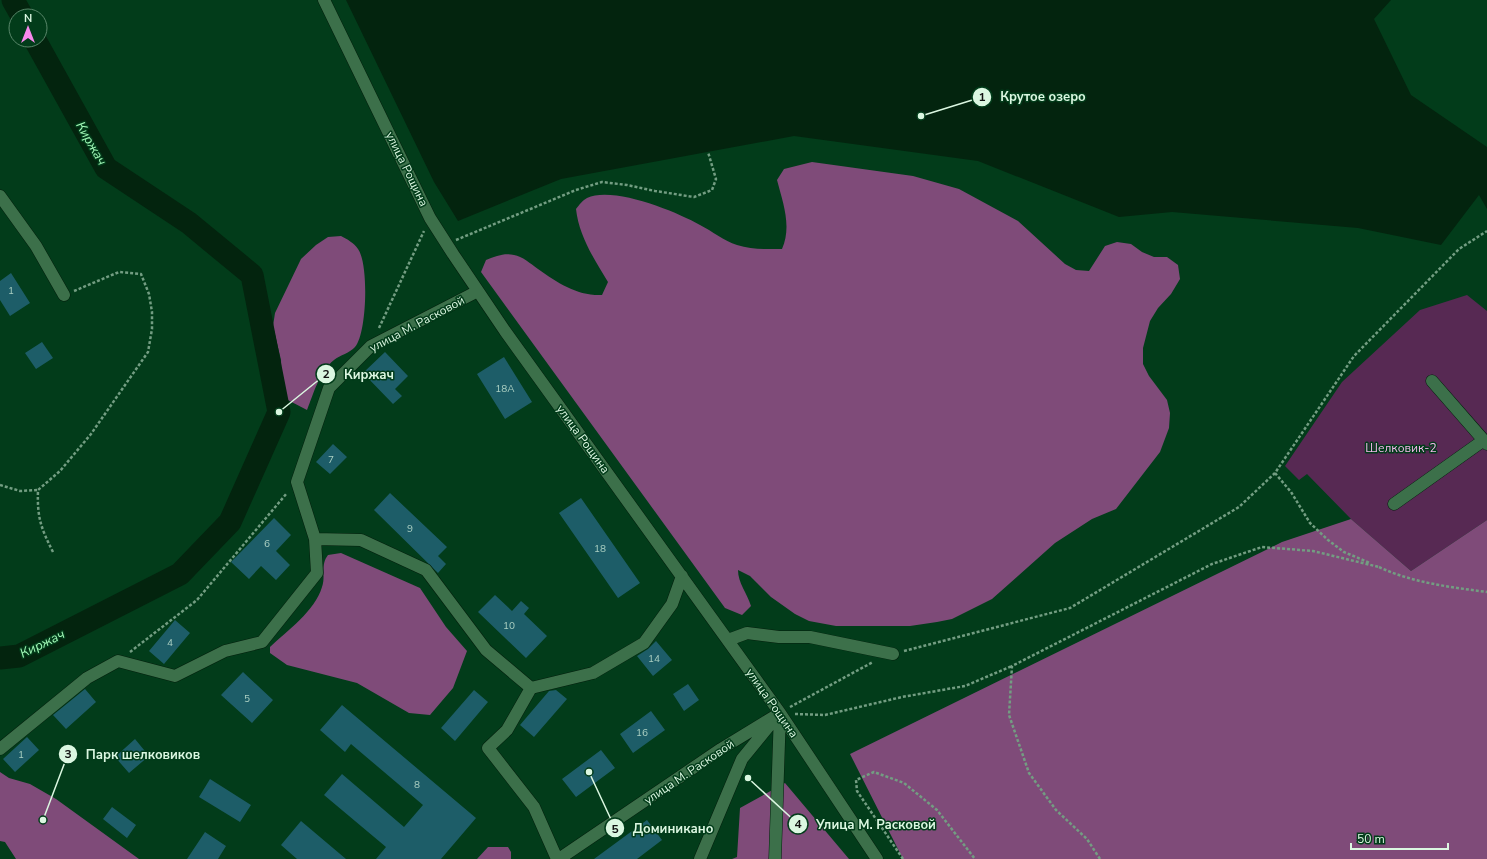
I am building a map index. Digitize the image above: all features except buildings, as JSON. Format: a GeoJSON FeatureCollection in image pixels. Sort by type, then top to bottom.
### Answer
{"type":"FeatureCollection","features":[{"type":"Feature","properties":{"kind":"street","name":"улица Рощина"},"geometry":{"type":"LineString","coordinates":[[324,0],[430,218],[478,291],[780,713],[877,859]]}},
{"type":"Feature","properties":{"kind":"street"},"geometry":{"type":"LineString","coordinates":[[0,196],[36,246],[64,295]]}},
{"type":"Feature","properties":{"kind":"street","name":"улица М. Расковой"},"geometry":{"type":"LineString","coordinates":[[297,482],[329,388],[371,346],[478,291]]}},
{"type":"Feature","properties":{"kind":"street"},"geometry":{"type":"LineString","coordinates":[[1394,504],[1485,442],[1432,381]]}},
{"type":"Feature","properties":{"kind":"street"},"geometry":{"type":"LineString","coordinates":[[0,749],[86,678],[118,661],[175,676],[225,651],[262,642],[317,573],[316,538],[297,482]]}},
{"type":"Feature","properties":{"kind":"street"},"geometry":{"type":"LineString","coordinates":[[316,538],[361,540],[426,570],[486,650],[531,688]]}},
{"type":"Feature","properties":{"kind":"street"},"geometry":{"type":"LineString","coordinates":[[558,859],[534,807],[488,748],[507,730],[531,688],[593,673],[644,643],[672,604],[682,576]]}},
{"type":"Feature","properties":{"kind":"street"},"geometry":{"type":"LineString","coordinates":[[728,640],[747,634],[779,637],[810,637],[893,654]]}},
{"type":"Feature","properties":{"kind":"street"},"geometry":{"type":"LineString","coordinates":[[700,859],[742,758],[780,713]]}},
{"type":"Feature","properties":{"kind":"street"},"geometry":{"type":"LineString","coordinates":[[775,859],[780,713]]}},
{"type":"Feature","properties":{"kind":"street","name":"улица М. Расковой"},"geometry":{"type":"LineString","coordinates":[[558,859],[721,749],[780,713]]}},
{"type":"Feature","properties":{"kind":"street"},"geometry":{"type":"LineString","coordinates":[[721,749],[734,750],[742,758]]}},
{"type":"Feature","properties":{"kind":"path"},"geometry":{"type":"LineString","coordinates":[[447,244],[576,190],[602,182],[694,197],[712,190],[716,179],[708,152]]}},
{"type":"Feature","properties":{"kind":"path"},"geometry":{"type":"LineString","coordinates":[[371,346],[430,218]]}},
{"type":"Feature","properties":{"kind":"path"},"geometry":{"type":"LineString","coordinates":[[780,713],[882,657],[1070,608],[1239,507],[1275,472],[1354,356],[1459,249],[1487,232]]}},
{"type":"Feature","properties":{"kind":"path"},"geometry":{"type":"LineString","coordinates":[[0,486],[20,491],[38,490],[60,471],[91,434],[148,352],[152,329],[149,294],[141,274],[119,272],[64,295]]}},
{"type":"Feature","properties":{"kind":"path"},"geometry":{"type":"LineString","coordinates":[[1275,472],[1291,492],[1310,523],[1328,540],[1344,552],[1394,574],[1429,583],[1487,592]]}},
{"type":"Feature","properties":{"kind":"path"},"geometry":{"type":"LineString","coordinates":[[118,661],[198,600],[297,482]]}},
{"type":"Feature","properties":{"kind":"path"},"geometry":{"type":"LineString","coordinates":[[38,490],[40,527],[53,552]]}},
{"type":"Feature","properties":{"kind":"path"},"geometry":{"type":"LineString","coordinates":[[780,713],[825,715],[902,697],[965,686],[1012,666],[1212,564],[1262,546],[1313,551],[1379,567]]}},
{"type":"Feature","properties":{"kind":"path"},"geometry":{"type":"LineString","coordinates":[[1012,666],[1009,715],[1029,773],[1056,810],[1087,839],[1100,859]]}},
{"type":"Feature","properties":{"kind":"path"},"geometry":{"type":"LineString","coordinates":[[903,859],[856,791],[856,780],[874,772],[904,783],[937,810],[975,859]]}},
{"type":"Feature","properties":{"kind":"green space","name":"Шелковик-2"},"geometry":{"type":"Polygon","coordinates":[[[1467,295],[1487,311],[1487,520],[1411,571],[1351,519],[1307,474],[1299,480],[1285,466],[1342,382],[1420,310],[1467,295]]]}},
{"type":"Feature","properties":{"kind":"shaded area"},"geometry":{"type":"Polygon","coordinates":[[[346,0],[1391,0],[1374,19],[1411,95],[1487,147],[1487,209],[1479,195],[1441,245],[1358,228],[1172,212],[1119,217],[978,161],[794,136],[561,179],[458,221],[434,182],[346,0]]]}},
{"type":"Feature","properties":{"kind":"shaded area"},"geometry":{"type":"Polygon","coordinates":[[[812,162],[913,176],[959,189],[1018,221],[1065,264],[1076,270],[1089,271],[1105,246],[1117,242],[1131,244],[1142,252],[1154,257],[1167,257],[1178,265],[1180,279],[1171,294],[1158,308],[1150,321],[1143,348],[1143,364],[1149,376],[1167,400],[1170,413],[1169,428],[1160,452],[1116,509],[1092,519],[1055,543],[992,599],[952,619],[910,626],[836,626],[809,621],[795,614],[771,597],[750,576],[738,570],[739,579],[751,606],[742,615],[725,608],[481,272],[486,260],[500,255],[514,255],[523,259],[568,288],[593,295],[602,295],[608,282],[580,229],[576,209],[587,198],[598,195],[612,195],[628,198],[660,207],[689,219],[727,241],[743,247],[782,249],[786,232],[786,214],[777,180],[784,169],[812,162]]]}},
{"type":"Feature","properties":{"kind":"shaded area"},"geometry":{"type":"Polygon","coordinates":[[[341,236],[358,249],[362,257],[365,298],[362,328],[355,347],[334,360],[324,370],[307,410],[282,397],[281,360],[273,326],[275,313],[301,259],[316,245],[328,237],[341,236]]]}},
{"type":"Feature","properties":{"kind":"shaded area"},"geometry":{"type":"Polygon","coordinates":[[[1351,519],[1411,571],[1487,520],[1487,859],[903,859],[850,754],[1282,542],[1351,519]]]}},
{"type":"Feature","properties":{"kind":"shaded area"},"geometry":{"type":"Polygon","coordinates":[[[341,553],[420,588],[446,627],[467,651],[453,688],[430,715],[409,713],[357,683],[287,665],[270,653],[270,647],[300,620],[318,596],[323,583],[324,563],[328,555],[341,553]]]}},
{"type":"Feature","properties":{"kind":"shaded area"},"geometry":{"type":"Polygon","coordinates":[[[0,772],[9,778],[30,784],[56,799],[139,859],[16,859],[5,842],[0,841],[0,772]]]}},
{"type":"Feature","properties":{"kind":"shaded area"},"geometry":{"type":"Polygon","coordinates":[[[785,783],[849,859],[732,859],[737,857],[740,808],[785,783]]]}},
{"type":"Feature","properties":{"kind":"shaded area"},"geometry":{"type":"Polygon","coordinates":[[[488,847],[508,847],[511,852],[511,859],[477,859],[488,847]]]}},
{"type":"Feature","properties":{"kind":"waterway","name":"Киржач"},"geometry":{"type":"LineString","coordinates":[[13,0],[18,8]]}},
{"type":"Feature","properties":{"kind":"waterway","name":"Киржач"},"geometry":{"type":"LineString","coordinates":[[0,658],[19,656],[180,574],[230,522],[279,412],[252,275],[189,223],[106,168],[39,48]]}},
{"type":"Feature","properties":{"kind":"place","name":"Крутое озеро"},"geometry":{"type":"Point","coordinates":[921,116]}},
{"type":"Feature","properties":{"kind":"place","name":"Киржач"},"geometry":{"type":"Point","coordinates":[279,412]}},
{"type":"Feature","properties":{"kind":"place","name":"Доминикано"},"geometry":{"type":"Point","coordinates":[589,772]}},
{"type":"Feature","properties":{"kind":"place","name":"Улица М. Расковой"},"geometry":{"type":"Point","coordinates":[748,778]}},
{"type":"Feature","properties":{"kind":"place","name":"Парк шелковиков"},"geometry":{"type":"Point","coordinates":[43,820]}}]}
